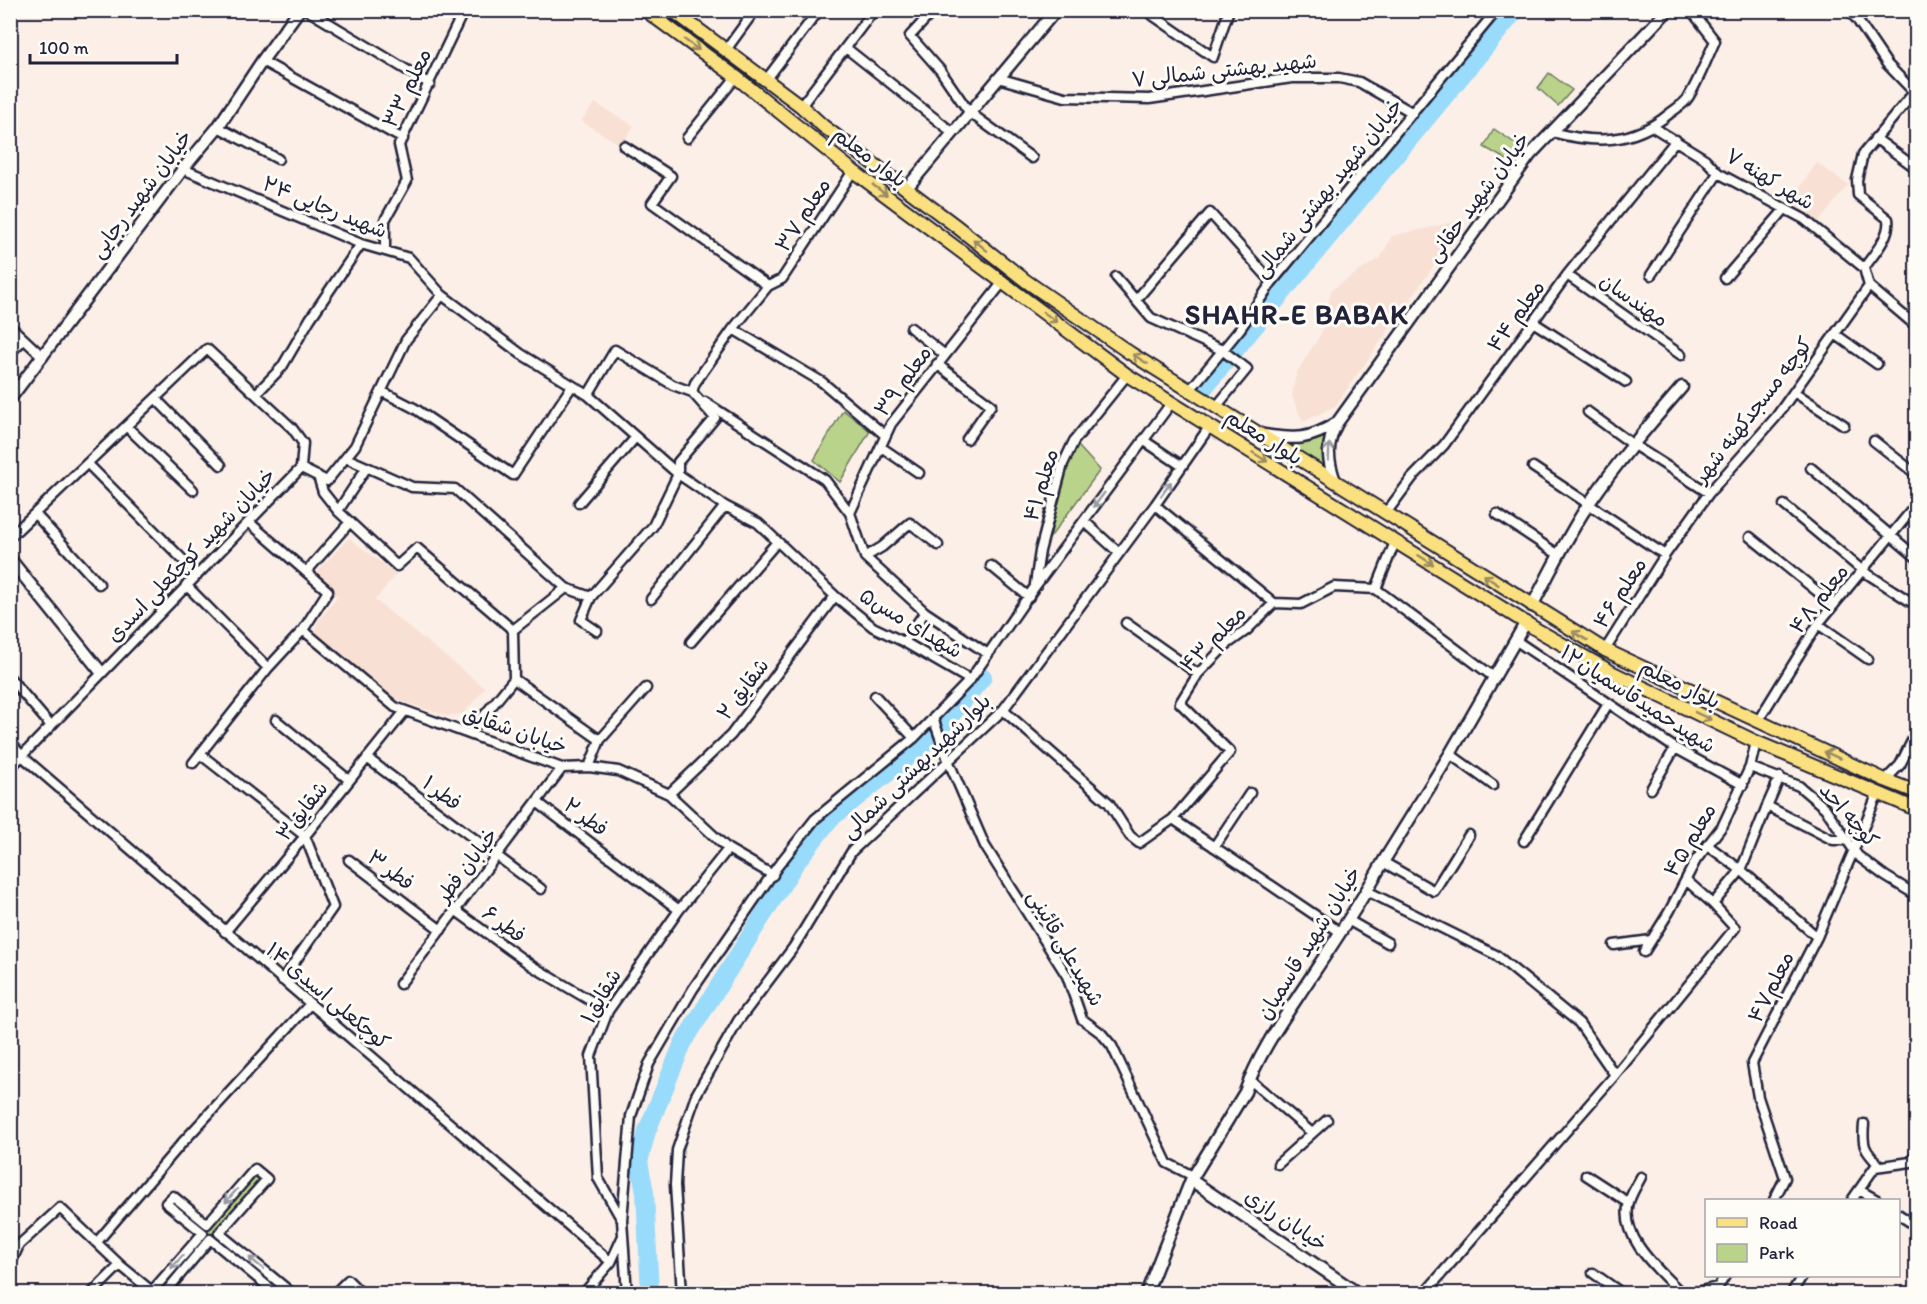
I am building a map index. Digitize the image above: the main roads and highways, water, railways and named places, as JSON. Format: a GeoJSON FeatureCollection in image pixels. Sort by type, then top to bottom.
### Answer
{"type":"FeatureCollection","features":[{"type":"Feature","properties":{"kind":"main road","name":"بلوار معلم"},"geometry":{"type":"LineString","coordinates":[[645,10],[736,77],[854,171],[1127,375],[1395,542],[1613,673],[1756,742],[1911,807]]}},
{"type":"Feature","properties":{"kind":"main road","name":"بلوار معلم"},"geometry":{"type":"LineString","coordinates":[[672,10],[801,106],[823,126],[1026,281],[1107,339],[1605,650],[1885,780],[1914,791]]}},
{"type":"Feature","properties":{"kind":"main road"},"geometry":{"type":"LineString","coordinates":[[815,140],[823,126]]}},
{"type":"Feature","properties":{"kind":"main road"},"geometry":{"type":"LineString","coordinates":[[1017,292],[1026,281]]}},
{"type":"Feature","properties":{"kind":"main road"},"geometry":{"type":"LineString","coordinates":[[1526,622],[1532,606]]}},
{"type":"Feature","properties":{"kind":"main road"},"geometry":{"type":"LineString","coordinates":[[1878,793],[1887,788],[1888,784],[1885,780]]}},
{"type":"Feature","properties":{"kind":"main road"},"geometry":{"type":"LineString","coordinates":[[1911,807],[1901,799],[1901,794],[1914,791]]}},
{"type":"Feature","properties":{"kind":"waterway"},"geometry":{"type":"LineString","coordinates":[[1203,389],[1516,10]]}},
{"type":"Feature","properties":{"kind":"waterway"},"geometry":{"type":"LineString","coordinates":[[650,1294],[645,1192],[639,1162],[647,1131],[683,1043],[795,864],[830,819],[932,738],[983,677]]}},
{"type":"Feature","properties":{"kind":"district","name":"SHAHR-E BABAK"},"geometry":{"type":"Point","coordinates":[1297,315]}}]}
